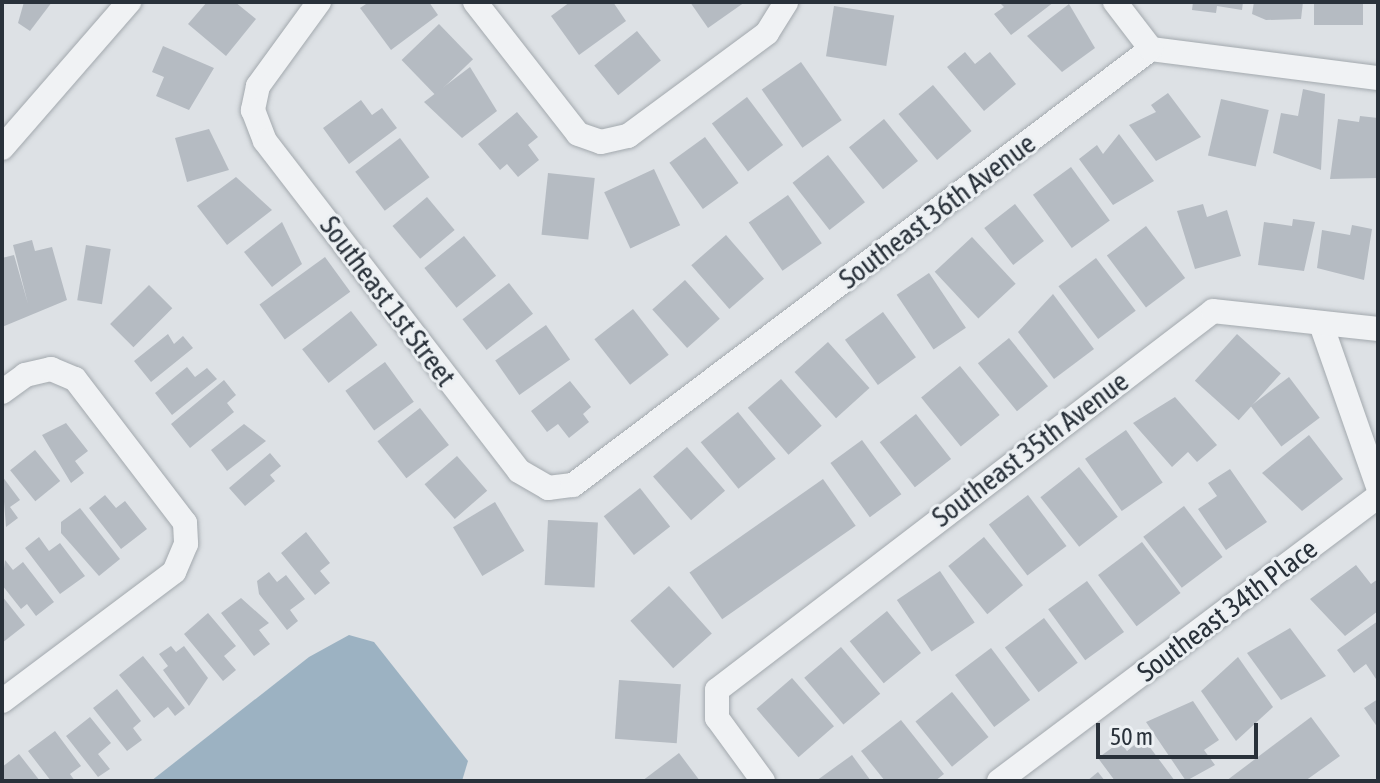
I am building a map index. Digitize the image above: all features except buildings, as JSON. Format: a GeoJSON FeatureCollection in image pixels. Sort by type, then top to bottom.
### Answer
{"type":"FeatureCollection","features":[{"type":"Feature","properties":{"kind":"street"},"geometry":{"type":"LineString","coordinates":[[2,148],[129,2]]}},
{"type":"Feature","properties":{"kind":"street","name":"Southeast 1st Street"},"geometry":{"type":"LineString","coordinates":[[319,2],[258,86],[253,110],[265,141],[519,471],[535,482]]}},
{"type":"Feature","properties":{"kind":"street"},"geometry":{"type":"LineString","coordinates":[[475,2],[578,134],[601,142],[628,136],[767,33],[786,2]]}},
{"type":"Feature","properties":{"kind":"street"},"geometry":{"type":"LineString","coordinates":[[1115,2],[1151,49],[1378,78]]}},
{"type":"Feature","properties":{"kind":"street","name":"Southeast 36th Avenue"},"geometry":{"type":"LineString","coordinates":[[535,482],[573,485],[1151,49]]}},
{"type":"Feature","properties":{"kind":"street","name":"Southeast 35th Avenue"},"geometry":{"type":"LineString","coordinates":[[763,781],[717,718],[717,690],[1213,311],[1378,329]]}},
{"type":"Feature","properties":{"kind":"street"},"geometry":{"type":"LineString","coordinates":[[1321,324],[1378,487]]}},
{"type":"Feature","properties":{"kind":"street"},"geometry":{"type":"LineString","coordinates":[[2,392],[25,375],[51,369],[75,379],[185,523],[186,544],[174,572],[2,701]]}},
{"type":"Feature","properties":{"kind":"street","name":"Southeast 34th Place"},"geometry":{"type":"LineString","coordinates":[[999,781],[1378,496]]}},
{"type":"Feature","properties":{"kind":"water"},"geometry":{"type":"Polygon","coordinates":[[[349,635],[374,642],[468,761],[462,781],[151,781],[309,657],[349,635]]]}}]}
